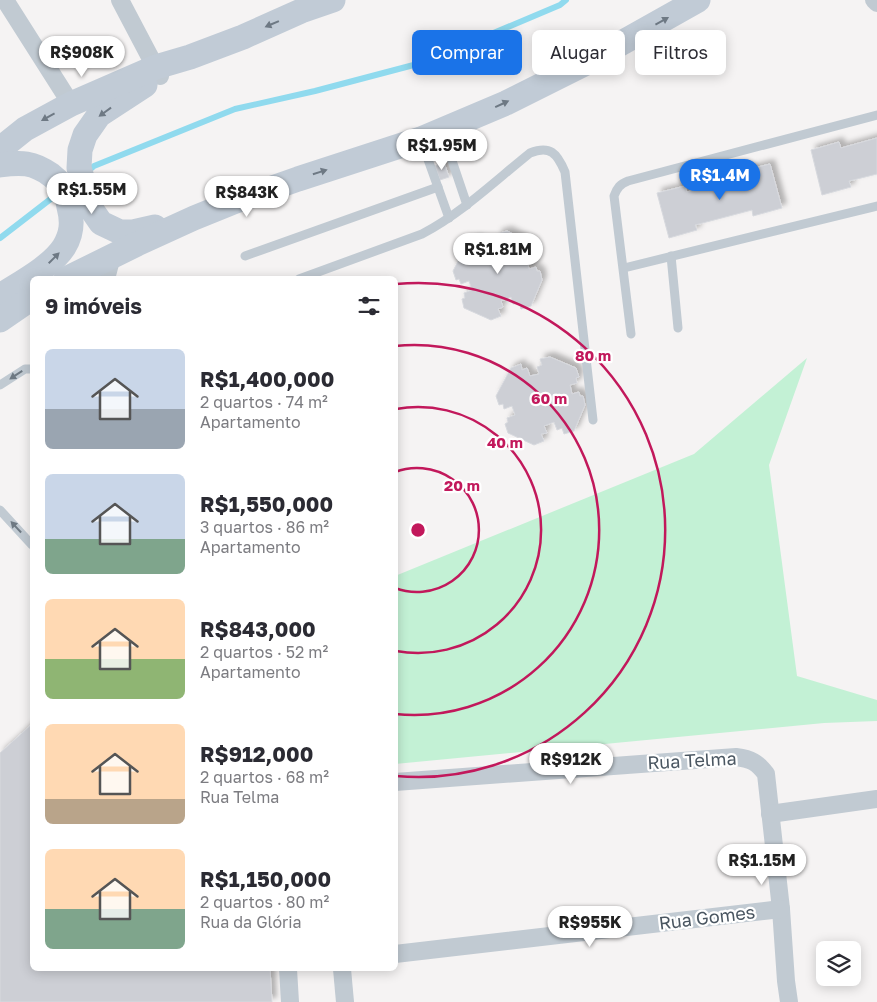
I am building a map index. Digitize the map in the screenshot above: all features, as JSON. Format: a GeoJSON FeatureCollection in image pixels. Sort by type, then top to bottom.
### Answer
{"type":"FeatureCollection","features":[{"type":"Feature","properties":{"kind":"main road"},"geometry":{"type":"LineString","coordinates":[[0,149],[25,129],[71,104],[243,37],[298,6],[333,0]]}},
{"type":"Feature","properties":{"kind":"main road"},"geometry":{"type":"LineString","coordinates":[[77,276],[109,267],[194,218],[236,201],[431,135],[506,103],[586,63],[698,0]]}},
{"type":"Feature","properties":{"kind":"main road"},"geometry":{"type":"LineString","coordinates":[[158,71],[99,115],[85,134],[80,150],[78,168],[92,210],[101,223],[110,228],[120,232],[133,232],[194,218]]}},
{"type":"Feature","properties":{"kind":"main road"},"geometry":{"type":"LineString","coordinates":[[0,165],[13,163],[29,164],[41,168],[56,179],[65,190],[72,218],[70,237],[39,276]]}},
{"type":"Feature","properties":{"kind":"main road"},"geometry":{"type":"LineString","coordinates":[[16,307],[30,288]]}},
{"type":"Feature","properties":{"kind":"street"},"geometry":{"type":"LineString","coordinates":[[5,0],[71,104]]}},
{"type":"Feature","properties":{"kind":"street"},"geometry":{"type":"LineString","coordinates":[[120,0],[158,71]]}},
{"type":"Feature","properties":{"kind":"street","name":"Rua Telma"},"geometry":{"type":"LineString","coordinates":[[398,782],[736,756],[749,759],[759,765],[766,774],[770,814]]}},
{"type":"Feature","properties":{"kind":"street"},"geometry":{"type":"LineString","coordinates":[[789,1002],[770,814],[877,800]]}},
{"type":"Feature","properties":{"kind":"street","name":"Rua Gomes"},"geometry":{"type":"LineString","coordinates":[[398,954],[781,909]]}},
{"type":"Feature","properties":{"kind":"street"},"geometry":{"type":"LineString","coordinates":[[288,971],[290,1002]]}},
{"type":"Feature","properties":{"kind":"street"},"geometry":{"type":"LineString","coordinates":[[342,971],[345,1002]]}},
{"type":"Feature","properties":{"kind":"lane"},"geometry":{"type":"LineString","coordinates":[[632,334],[614,196],[617,188],[622,183],[877,115]]}},
{"type":"Feature","properties":{"kind":"lane"},"geometry":{"type":"LineString","coordinates":[[431,135],[438,187],[449,218]]}},
{"type":"Feature","properties":{"kind":"lane"},"geometry":{"type":"LineString","coordinates":[[431,135],[466,205]]}},
{"type":"Feature","properties":{"kind":"lane"},"geometry":{"type":"LineString","coordinates":[[312,276],[436,227],[530,153],[540,149],[551,151],[560,161],[565,172],[593,420]]}},
{"type":"Feature","properties":{"kind":"lane"},"geometry":{"type":"LineString","coordinates":[[245,256],[438,187]]}},
{"type":"Feature","properties":{"kind":"lane"},"geometry":{"type":"LineString","coordinates":[[624,268],[877,206]]}},
{"type":"Feature","properties":{"kind":"lane"},"geometry":{"type":"LineString","coordinates":[[670,256],[678,328]]}},
{"type":"Feature","properties":{"kind":"lane"},"geometry":{"type":"LineString","coordinates":[[0,385],[25,369],[30,369]]}},
{"type":"Feature","properties":{"kind":"lane"},"geometry":{"type":"LineString","coordinates":[[0,510],[30,543]]}},
{"type":"Feature","properties":{"kind":"green space"},"geometry":{"type":"Polygon","coordinates":[[[807,358],[769,465],[797,676],[877,700],[877,721],[824,723],[398,764],[398,575],[694,454],[807,358]]]}},
{"type":"Feature","properties":{"kind":"building"},"geometry":{"type":"Polygon","coordinates":[[[877,138],[877,174],[849,181],[851,187],[822,195],[811,150],[839,142],[841,148],[877,138]]]}},
{"type":"Feature","properties":{"kind":"building"},"geometry":{"type":"Polygon","coordinates":[[[444,162],[449,177],[440,180],[435,166],[444,162]]]}},
{"type":"Feature","properties":{"kind":"building"},"geometry":{"type":"Polygon","coordinates":[[[770,164],[782,208],[753,216],[752,210],[695,225],[697,230],[669,238],[657,193],[685,186],[687,192],[743,176],[742,171],[770,164]]]}},
{"type":"Feature","properties":{"kind":"building"},"geometry":{"type":"Polygon","coordinates":[[[507,231],[533,243],[534,258],[527,259],[529,269],[536,267],[537,271],[540,271],[542,280],[531,306],[521,309],[519,303],[513,304],[511,297],[501,301],[503,307],[498,309],[501,316],[491,320],[464,308],[462,299],[465,298],[464,293],[472,290],[469,281],[461,284],[459,279],[456,280],[453,271],[468,242],[478,239],[479,245],[484,243],[487,251],[496,248],[494,242],[499,240],[497,234],[507,231]]]}},
{"type":"Feature","properties":{"kind":"building"},"geometry":{"type":"Polygon","coordinates":[[[550,357],[576,368],[579,377],[576,378],[577,383],[570,385],[572,394],[579,392],[580,396],[583,396],[585,405],[574,431],[564,434],[562,428],[557,430],[554,422],[544,426],[547,433],[541,434],[544,441],[534,445],[508,433],[505,424],[508,422],[507,418],[515,415],[512,406],[504,409],[503,404],[499,405],[496,396],[511,368],[521,364],[522,370],[527,368],[530,376],[539,374],[537,367],[542,365],[540,359],[550,357]]]}},
{"type":"Feature","properties":{"kind":"building"},"geometry":{"type":"Polygon","coordinates":[[[30,726],[30,971],[270,971],[272,1002],[0,1002],[0,753],[30,726]]]}},
{"type":"Feature","properties":{"kind":"waterway"},"geometry":{"type":"LineString","coordinates":[[87,172],[94,166],[235,109],[315,91],[425,62],[560,5],[566,0]]}},
{"type":"Feature","properties":{"kind":"waterway"},"geometry":{"type":"LineString","coordinates":[[0,238],[61,191]]}}]}
